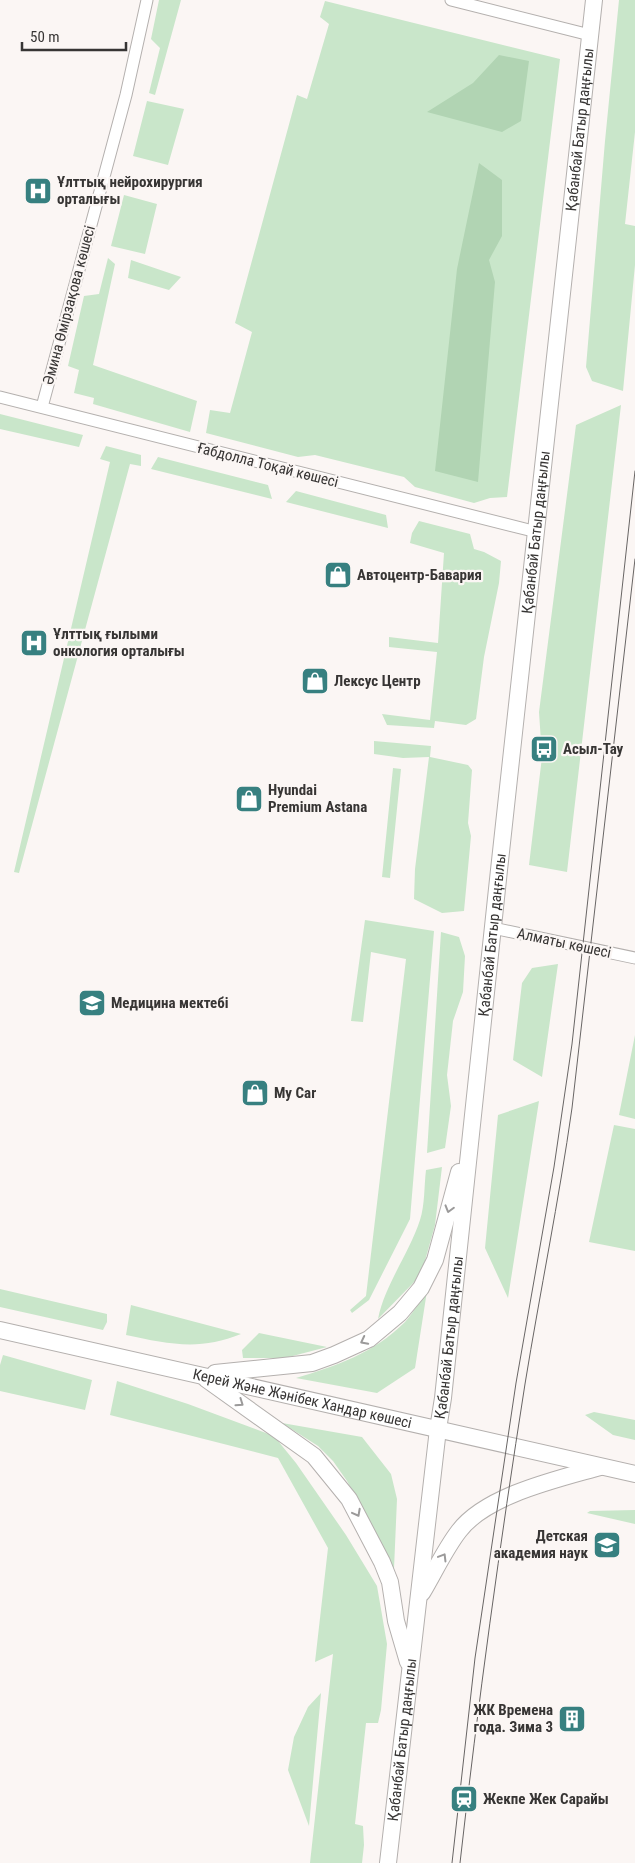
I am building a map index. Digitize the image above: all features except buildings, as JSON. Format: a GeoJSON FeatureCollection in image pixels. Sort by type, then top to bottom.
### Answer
{"type":"FeatureCollection","features":[{"type":"Feature","properties":{"kind":"main road","name":"Қабанбай Батыр даңғылы"},"geometry":{"type":"LineString","coordinates":[[388,1863],[444,1388],[593,2]]}},
{"type":"Feature","properties":{"kind":"main road"},"geometry":{"type":"LineString","coordinates":[[200,1375],[312,1363],[369,1339],[400,1313],[421,1288],[434,1260],[472,1128]]}},
{"type":"Feature","properties":{"kind":"main road","name":"Керей Және Жәнібек Хандар көшесі"},"geometry":{"type":"LineString","coordinates":[[0,1330],[635,1474]]}},
{"type":"Feature","properties":{"kind":"main road"},"geometry":{"type":"LineString","coordinates":[[200,1375],[314,1456],[349,1499],[382,1562],[390,1582],[396,1621],[410,1670]]}},
{"type":"Feature","properties":{"kind":"main road"},"geometry":{"type":"LineString","coordinates":[[418,1598],[460,1530],[485,1507],[531,1488],[603,1466]]}},
{"type":"Feature","properties":{"kind":"street","name":"Әмина Өмірзақова көшесі"},"geometry":{"type":"LineString","coordinates":[[42,407],[126,95],[147,0]]}},
{"type":"Feature","properties":{"kind":"street"},"geometry":{"type":"LineString","coordinates":[[451,0],[590,35]]}},
{"type":"Feature","properties":{"kind":"street","name":"Ғабдолла Тоқай көшесі"},"geometry":{"type":"LineString","coordinates":[[0,397],[537,532]]}},
{"type":"Feature","properties":{"kind":"street","name":"Алматы көшесі"},"geometry":{"type":"LineString","coordinates":[[493,928],[635,958]]}},
{"type":"Feature","properties":{"kind":"green space"},"geometry":{"type":"Polygon","coordinates":[[[159,0],[181,0],[155,95],[149,93],[160,48],[151,39],[159,0]]]}},
{"type":"Feature","properties":{"kind":"green space"},"geometry":{"type":"Polygon","coordinates":[[[619,0],[635,0],[635,132],[625,224],[635,226],[635,265],[623,391],[592,381],[586,367],[619,0]]]}},
{"type":"Feature","properties":{"kind":"green space"},"geometry":{"type":"Polygon","coordinates":[[[325,1],[560,59],[507,497],[490,498],[474,503],[415,487],[404,477],[315,455],[298,457],[206,433],[210,410],[230,413],[252,332],[235,323],[297,95],[307,99],[329,24],[320,17],[325,1]]]}},
{"type":"Feature","properties":{"kind":"green space"},"geometry":{"type":"Polygon","coordinates":[[[499,55],[529,61],[521,121],[502,132],[427,112],[473,83],[499,55]]]}},
{"type":"Feature","properties":{"kind":"green space"},"geometry":{"type":"Polygon","coordinates":[[[147,101],[184,109],[168,165],[133,156],[147,101]]]}},
{"type":"Feature","properties":{"kind":"green space"},"geometry":{"type":"Polygon","coordinates":[[[479,163],[502,180],[502,236],[489,260],[495,282],[478,482],[435,471],[457,269],[479,163]]]}},
{"type":"Feature","properties":{"kind":"green space"},"geometry":{"type":"Polygon","coordinates":[[[124,195],[157,204],[145,254],[111,246],[124,195]]]}},
{"type":"Feature","properties":{"kind":"green space"},"geometry":{"type":"Polygon","coordinates":[[[108,258],[115,264],[93,365],[197,401],[190,432],[93,404],[94,398],[74,393],[79,370],[68,366],[84,296],[99,294],[108,258]]]}},
{"type":"Feature","properties":{"kind":"green space"},"geometry":{"type":"Polygon","coordinates":[[[131,260],[181,277],[169,290],[128,278],[131,260]]]}},
{"type":"Feature","properties":{"kind":"green space"},"geometry":{"type":"Polygon","coordinates":[[[621,405],[567,872],[529,865],[542,757],[539,712],[576,425],[621,405]]]}},
{"type":"Feature","properties":{"kind":"green space"},"geometry":{"type":"Polygon","coordinates":[[[0,414],[83,435],[79,447],[0,429],[0,414]]]}},
{"type":"Feature","properties":{"kind":"green space"},"geometry":{"type":"Polygon","coordinates":[[[106,446],[141,455],[141,466],[130,464],[19,873],[14,872],[110,462],[100,459],[106,446]]]}},
{"type":"Feature","properties":{"kind":"green space"},"geometry":{"type":"Polygon","coordinates":[[[158,457],[268,485],[272,499],[151,469],[158,457]]]}},
{"type":"Feature","properties":{"kind":"green space"},"geometry":{"type":"Polygon","coordinates":[[[296,491],[386,515],[388,528],[286,502],[296,491]]]}},
{"type":"Feature","properties":{"kind":"green space"},"geometry":{"type":"Polygon","coordinates":[[[419,521],[470,534],[474,549],[501,561],[499,583],[484,657],[476,719],[466,725],[435,721],[434,728],[387,725],[382,714],[430,720],[437,652],[389,647],[389,637],[438,643],[444,553],[410,543],[412,533],[419,521]]]}},
{"type":"Feature","properties":{"kind":"green space"},"geometry":{"type":"Polygon","coordinates":[[[374,741],[431,746],[430,757],[468,765],[472,770],[468,823],[471,836],[464,911],[442,913],[414,899],[415,869],[429,757],[403,758],[374,754],[374,741]]]}},
{"type":"Feature","properties":{"kind":"green space"},"geometry":{"type":"Polygon","coordinates":[[[393,768],[401,769],[390,878],[382,877],[393,768]]]}},
{"type":"Feature","properties":{"kind":"green space"},"geometry":{"type":"Polygon","coordinates":[[[365,920],[434,931],[410,1219],[369,1300],[352,1313],[350,1310],[366,1296],[406,959],[371,952],[363,1022],[351,1021],[365,920]]]}},
{"type":"Feature","properties":{"kind":"green space"},"geometry":{"type":"Polygon","coordinates":[[[441,932],[459,937],[465,956],[463,992],[453,1021],[447,1075],[451,1106],[445,1148],[427,1153],[441,932]]]}},
{"type":"Feature","properties":{"kind":"green space"},"geometry":{"type":"Polygon","coordinates":[[[558,964],[542,1077],[513,1060],[522,983],[532,968],[558,964]]]}},
{"type":"Feature","properties":{"kind":"green space"},"geometry":{"type":"Polygon","coordinates":[[[635,1035],[635,1119],[619,1115],[635,1035]]]}},
{"type":"Feature","properties":{"kind":"green space"},"geometry":{"type":"Polygon","coordinates":[[[539,1101],[508,1298],[485,1248],[498,1115],[539,1101]]]}},
{"type":"Feature","properties":{"kind":"green space"},"geometry":{"type":"Polygon","coordinates":[[[614,1125],[635,1129],[635,1251],[589,1242],[614,1125]]]}},
{"type":"Feature","properties":{"kind":"green space"},"geometry":{"type":"Polygon","coordinates":[[[442,1167],[435,1225],[421,1275],[378,1319],[391,1281],[410,1245],[422,1214],[426,1170],[442,1167]]]}},
{"type":"Feature","properties":{"kind":"green space"},"geometry":{"type":"Polygon","coordinates":[[[0,1289],[107,1314],[107,1322],[103,1330],[0,1307],[0,1289]]]}},
{"type":"Feature","properties":{"kind":"green space"},"geometry":{"type":"Polygon","coordinates":[[[427,1291],[415,1368],[377,1393],[296,1378],[326,1369],[354,1357],[381,1342],[405,1322],[427,1291]]]}},
{"type":"Feature","properties":{"kind":"green space"},"geometry":{"type":"Polygon","coordinates":[[[131,1305],[241,1334],[212,1343],[198,1344],[170,1343],[126,1335],[131,1305]]]}},
{"type":"Feature","properties":{"kind":"green space"},"geometry":{"type":"Polygon","coordinates":[[[259,1333],[327,1347],[285,1358],[243,1358],[242,1350],[259,1333]]]}},
{"type":"Feature","properties":{"kind":"green space"},"geometry":{"type":"Polygon","coordinates":[[[3,1355],[92,1380],[85,1410],[0,1391],[0,1365],[3,1355]]]}},
{"type":"Feature","properties":{"kind":"green space"},"geometry":{"type":"Polygon","coordinates":[[[117,1381],[188,1404],[274,1436],[296,1463],[346,1535],[377,1586],[387,1644],[381,1710],[378,1723],[366,1723],[355,1824],[363,1826],[364,1845],[362,1863],[310,1863],[333,1654],[315,1662],[328,1548],[278,1458],[110,1415],[117,1381]]]}},
{"type":"Feature","properties":{"kind":"green space"},"geometry":{"type":"Polygon","coordinates":[[[594,1412],[635,1420],[635,1440],[613,1435],[585,1415],[594,1412]]]}},
{"type":"Feature","properties":{"kind":"green space"},"geometry":{"type":"Polygon","coordinates":[[[282,1423],[362,1437],[391,1474],[397,1499],[394,1569],[347,1481],[333,1461],[318,1446],[282,1423]]]}},
{"type":"Feature","properties":{"kind":"green space"},"geometry":{"type":"Polygon","coordinates":[[[635,1510],[635,1524],[587,1513],[590,1511],[635,1510]]]}},
{"type":"Feature","properties":{"kind":"green space"},"geometry":{"type":"Polygon","coordinates":[[[321,1693],[309,1826],[288,1770],[294,1737],[308,1707],[321,1693]]]}},
{"type":"Feature","properties":{"kind":"tram line"},"geometry":{"type":"LineString","coordinates":[[452,1863],[475,1658],[516,1383],[554,1167],[572,1044],[635,471]]}},
{"type":"Feature","properties":{"kind":"tram line"},"geometry":{"type":"LineString","coordinates":[[460,1863],[507,1503],[525,1384],[572,1108],[635,559]]}},
{"type":"Feature","properties":{"kind":"place","name":"Ұлттық нейрохирургия орталығы"},"geometry":{"type":"Point","coordinates":[38,191]}},
{"type":"Feature","properties":{"kind":"place","name":"Автоцентр-Бавария"},"geometry":{"type":"Point","coordinates":[338,575]}},
{"type":"Feature","properties":{"kind":"place","name":"Ұлттық ғылыми онкология орталығы"},"geometry":{"type":"Point","coordinates":[34,643]}},
{"type":"Feature","properties":{"kind":"place","name":"Лексус Центр"},"geometry":{"type":"Point","coordinates":[315,681]}},
{"type":"Feature","properties":{"kind":"place","name":"Асыл-Тау"},"geometry":{"type":"Point","coordinates":[544,749]}},
{"type":"Feature","properties":{"kind":"place","name":"Hyundai Premium Astana"},"geometry":{"type":"Point","coordinates":[249,799]}},
{"type":"Feature","properties":{"kind":"place","name":"Медицина мектебі"},"geometry":{"type":"Point","coordinates":[92,1003]}},
{"type":"Feature","properties":{"kind":"place","name":"My Car"},"geometry":{"type":"Point","coordinates":[255,1093]}},
{"type":"Feature","properties":{"kind":"place","name":"Детская академия наук"},"geometry":{"type":"Point","coordinates":[607,1545]}},
{"type":"Feature","properties":{"kind":"place","name":"ЖК Времена года. Зима 3"},"geometry":{"type":"Point","coordinates":[572,1719]}},
{"type":"Feature","properties":{"kind":"place","name":"Жекпе Жек Сарайы"},"geometry":{"type":"Point","coordinates":[464,1799]}}]}
